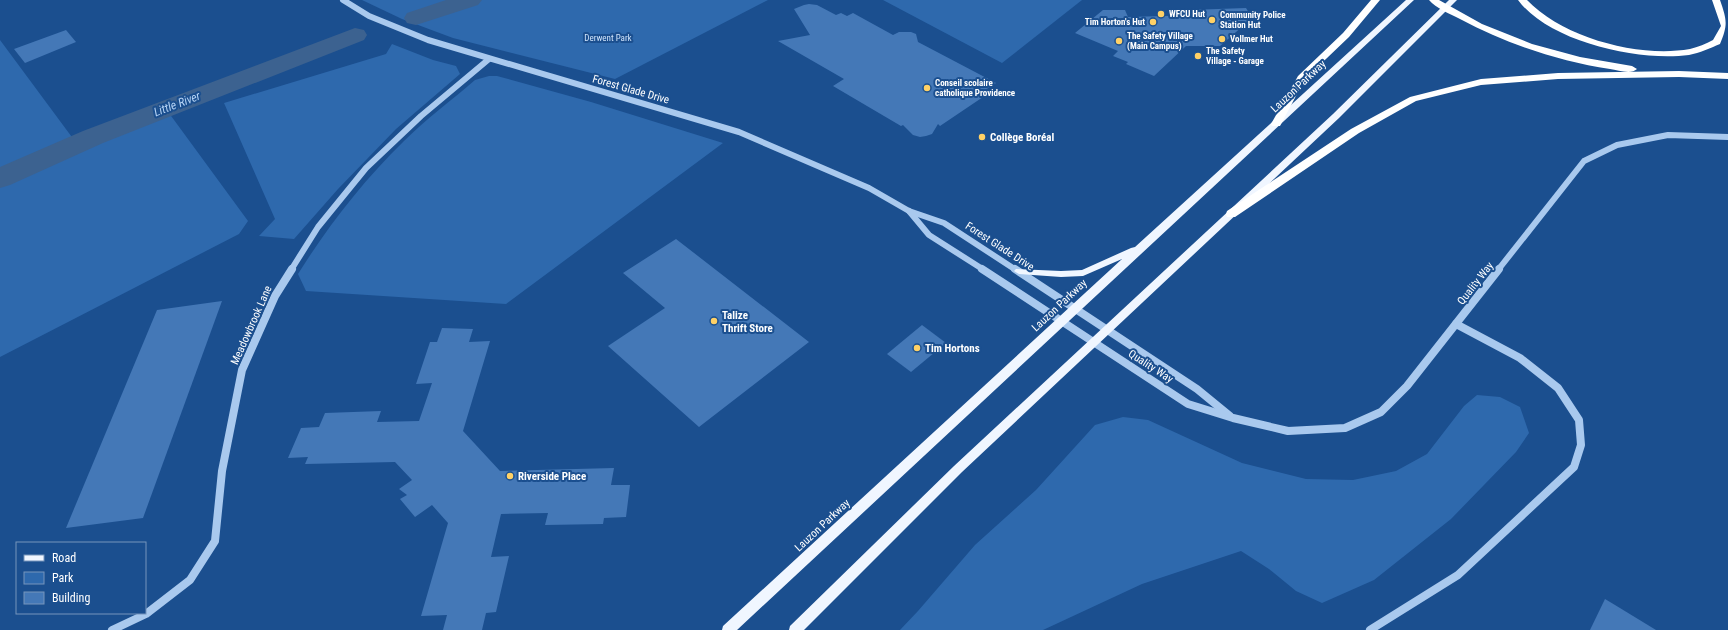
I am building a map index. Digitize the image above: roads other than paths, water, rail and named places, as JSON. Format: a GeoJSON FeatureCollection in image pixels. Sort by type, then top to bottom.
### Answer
{"type":"FeatureCollection","features":[{"type":"Feature","properties":{"kind":"highway"},"geometry":{"type":"LineString","coordinates":[[1276,124],[1301,78],[1346,34],[1376,0]]}},
{"type":"Feature","properties":{"kind":"highway"},"geometry":{"type":"LineString","coordinates":[[1433,0],[1445,8],[1494,33],[1547,53],[1597,64],[1679,74]]}},
{"type":"Feature","properties":{"kind":"highway"},"geometry":{"type":"LineString","coordinates":[[1522,0],[1526,5],[1549,22],[1593,42],[1645,53],[1689,52],[1717,42],[1725,26],[1716,0]]}},
{"type":"Feature","properties":{"kind":"highway"},"geometry":{"type":"LineString","coordinates":[[1231,214],[1355,131],[1413,99],[1481,82],[1558,76],[1679,74],[1728,76]]}},
{"type":"Feature","properties":{"kind":"main road","name":"Lauzon Parkway"},"geometry":{"type":"LineString","coordinates":[[728,630],[1410,0]]}},
{"type":"Feature","properties":{"kind":"main road"},"geometry":{"type":"LineString","coordinates":[[795,630],[958,469],[1336,116],[1453,0]]}},
{"type":"Feature","properties":{"kind":"main road"},"geometry":{"type":"LineString","coordinates":[[1018,271],[1061,274],[1084,273],[1143,246]]}},
{"type":"Feature","properties":{"kind":"street","name":"Forest Glade Drive"},"geometry":{"type":"LineString","coordinates":[[343,0],[369,16],[428,40],[489,60],[739,132],[869,188],[909,211],[944,223],[1075,308]]}},
{"type":"Feature","properties":{"kind":"street","name":"Meadowbrook Lane"},"geometry":{"type":"LineString","coordinates":[[112,630],[146,614],[190,580],[215,541],[222,471],[242,370],[275,296],[318,227],[366,168],[421,116],[489,60]]}},
{"type":"Feature","properties":{"kind":"street","name":"Quality Way"},"geometry":{"type":"LineString","coordinates":[[1062,320],[1188,404],[1233,418],[1288,431],[1345,428],[1381,412],[1407,386],[1584,161],[1617,145],[1668,135],[1728,138]]}},
{"type":"Feature","properties":{"kind":"street","name":"Forest Glade Drive"},"geometry":{"type":"LineString","coordinates":[[909,211],[929,235],[1062,320]]}},
{"type":"Feature","properties":{"kind":"street","name":"Quality Way"},"geometry":{"type":"LineString","coordinates":[[1075,308],[1197,389],[1233,418]]}},
{"type":"Feature","properties":{"kind":"street"},"geometry":{"type":"LineString","coordinates":[[1370,630],[1458,575],[1574,467],[1581,445],[1579,420],[1558,388],[1520,358],[1456,324]]}},
{"type":"Feature","properties":{"kind":"waterway","name":"Little River"},"geometry":{"type":"LineString","coordinates":[[416,18],[470,0]]}},
{"type":"Feature","properties":{"kind":"waterway","name":"Little River"},"geometry":{"type":"LineString","coordinates":[[0,178],[93,137],[355,35]]}},
{"type":"Feature","properties":{"kind":"place","name":"WFCU Hut"},"geometry":{"type":"Point","coordinates":[1161,14]}},
{"type":"Feature","properties":{"kind":"place","name":"Community Police Station Hut"},"geometry":{"type":"Point","coordinates":[1212,20]}},
{"type":"Feature","properties":{"kind":"place","name":"Tim Horton's Hut"},"geometry":{"type":"Point","coordinates":[1153,22]}},
{"type":"Feature","properties":{"kind":"place","name":"Vollmer Hut"},"geometry":{"type":"Point","coordinates":[1222,39]}},
{"type":"Feature","properties":{"kind":"place","name":"The Safety Village (Main Campus)"},"geometry":{"type":"Point","coordinates":[1119,41]}},
{"type":"Feature","properties":{"kind":"place","name":"The Safety Village - Garage"},"geometry":{"type":"Point","coordinates":[1198,56]}},
{"type":"Feature","properties":{"kind":"place","name":"Conseil scolaire catholique Providence"},"geometry":{"type":"Point","coordinates":[927,88]}},
{"type":"Feature","properties":{"kind":"place","name":"Collège Boréal"},"geometry":{"type":"Point","coordinates":[982,137]}},
{"type":"Feature","properties":{"kind":"place","name":"Talize Thrift Store"},"geometry":{"type":"Point","coordinates":[714,321]}},
{"type":"Feature","properties":{"kind":"place","name":"Tim Hortons"},"geometry":{"type":"Point","coordinates":[917,348]}},
{"type":"Feature","properties":{"kind":"place","name":"Riverside Place"},"geometry":{"type":"Point","coordinates":[510,476]}},
{"type":"Feature","properties":{"kind":"park label","name":"Derwent Park"},"geometry":{"type":"Point","coordinates":[608,38]}}]}
